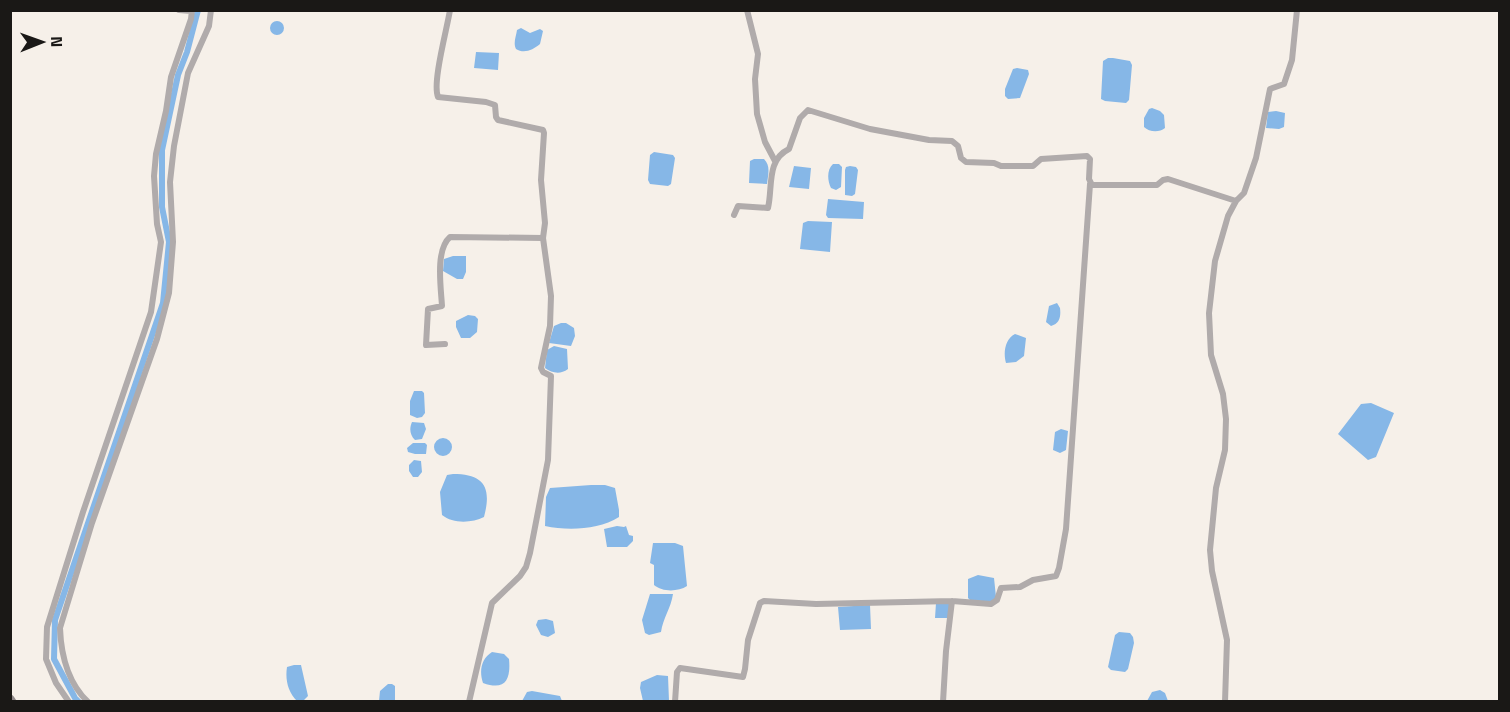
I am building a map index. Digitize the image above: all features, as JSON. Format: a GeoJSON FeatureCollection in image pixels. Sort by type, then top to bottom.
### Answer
{"type":"FeatureCollection","features":[{"type":"Feature","properties":{"kind":"street"},"geometry":{"type":"LineString","coordinates":[[69,702],[56,683],[46,659],[47,627],[151,312],[161,242],[157,224],[154,176],[156,154],[171,77],[192,19],[191,11],[179,10]]}},
{"type":"Feature","properties":{"kind":"street"},"geometry":{"type":"LineString","coordinates":[[87,702],[66,670],[60,628],[92,523],[157,339],[169,293],[173,242],[170,183],[174,146],[188,73],[209,26],[211,10]]}},
{"type":"Feature","properties":{"kind":"street"},"geometry":{"type":"LineString","coordinates":[[450,10],[437,73],[436,92],[438,96],[486,102],[495,105],[498,120],[543,129],[540,180],[545,223],[543,238],[551,296],[550,326],[541,368],[543,372],[552,376],[548,460],[526,567],[514,583],[492,603],[469,702]]}},
{"type":"Feature","properties":{"kind":"street"},"geometry":{"type":"LineString","coordinates":[[747,10],[758,54],[755,79],[757,114],[765,142],[775,161]]}},
{"type":"Feature","properties":{"kind":"street"},"geometry":{"type":"LineString","coordinates":[[1225,702],[1227,640],[1212,571],[1210,550],[1216,488],[1225,450],[1226,419],[1223,394],[1211,355],[1209,313],[1215,261],[1228,216],[1236,201],[1244,193],[1256,158],[1270,89],[1284,84],[1288,74],[1292,60],[1297,10]]}},
{"type":"Feature","properties":{"kind":"street"},"geometry":{"type":"LineString","coordinates":[[675,702],[677,672],[680,668],[742,677],[746,669],[748,640],[760,603],[776,601],[816,604],[952,602],[992,604],[997,600],[1001,588],[1020,587],[1033,580],[1053,578],[1058,573],[1066,529],[1090,184],[1089,156],[1041,159],[1033,166],[1001,166],[994,163],[966,162],[961,158],[958,146],[952,141],[929,140],[870,129],[810,110],[803,113],[800,118],[789,149],[779,155],[775,161],[768,208],[738,206],[734,215]]}},
{"type":"Feature","properties":{"kind":"street"},"geometry":{"type":"LineString","coordinates":[[1090,184],[1153,185],[1168,179],[1236,201]]}},
{"type":"Feature","properties":{"kind":"street"},"geometry":{"type":"LineString","coordinates":[[445,344],[426,345],[428,309],[442,306],[441,257],[444,242],[450,237],[543,238]]}},
{"type":"Feature","properties":{"kind":"street"},"geometry":{"type":"LineString","coordinates":[[943,702],[952,602]]}},
{"type":"Feature","properties":{"kind":"water"},"geometry":{"type":"Polygon","coordinates":[[[274,21],[280,21],[284,28],[280,35],[274,35],[270,31],[270,25],[274,21]]]}},
{"type":"Feature","properties":{"kind":"water"},"geometry":{"type":"Polygon","coordinates":[[[521,28],[530,33],[540,29],[543,31],[540,44],[528,51],[516,49],[517,30],[521,28]]]}},
{"type":"Feature","properties":{"kind":"water"},"geometry":{"type":"Polygon","coordinates":[[[476,52],[499,53],[498,70],[474,68],[476,52]]]}},
{"type":"Feature","properties":{"kind":"water"},"geometry":{"type":"Polygon","coordinates":[[[1113,58],[1130,61],[1132,65],[1129,100],[1126,103],[1101,99],[1103,61],[1113,58]]]}},
{"type":"Feature","properties":{"kind":"water"},"geometry":{"type":"Polygon","coordinates":[[[1013,69],[1028,70],[1029,74],[1020,98],[1008,99],[1005,96],[1005,89],[1013,69]]]}},
{"type":"Feature","properties":{"kind":"water"},"geometry":{"type":"Polygon","coordinates":[[[1152,108],[1164,115],[1165,128],[1163,130],[1154,131],[1144,127],[1144,118],[1152,108]]]}},
{"type":"Feature","properties":{"kind":"water"},"geometry":{"type":"Polygon","coordinates":[[[1268,112],[1285,113],[1284,127],[1266,128],[1268,112]]]}},
{"type":"Feature","properties":{"kind":"water"},"geometry":{"type":"Polygon","coordinates":[[[654,152],[673,155],[675,158],[671,184],[668,186],[650,184],[648,180],[650,155],[654,152]]]}},
{"type":"Feature","properties":{"kind":"water"},"geometry":{"type":"Polygon","coordinates":[[[764,159],[768,165],[767,184],[749,183],[750,161],[764,159]]]}},
{"type":"Feature","properties":{"kind":"water"},"geometry":{"type":"Polygon","coordinates":[[[833,164],[839,164],[842,167],[841,187],[836,190],[831,188],[828,178],[833,164]]]}},
{"type":"Feature","properties":{"kind":"water"},"geometry":{"type":"Polygon","coordinates":[[[794,166],[811,168],[809,189],[789,187],[794,166]]]}},
{"type":"Feature","properties":{"kind":"water"},"geometry":{"type":"Polygon","coordinates":[[[850,166],[858,170],[855,194],[852,196],[845,195],[845,170],[850,166]]]}},
{"type":"Feature","properties":{"kind":"water"},"geometry":{"type":"Polygon","coordinates":[[[828,199],[864,202],[863,219],[828,218],[826,215],[828,199]]]}},
{"type":"Feature","properties":{"kind":"water"},"geometry":{"type":"Polygon","coordinates":[[[808,221],[832,222],[830,252],[800,249],[803,223],[808,221]]]}},
{"type":"Feature","properties":{"kind":"water"},"geometry":{"type":"Polygon","coordinates":[[[466,256],[466,272],[463,279],[457,279],[443,271],[444,259],[466,256]]]}},
{"type":"Feature","properties":{"kind":"water"},"geometry":{"type":"Polygon","coordinates":[[[1057,303],[1060,308],[1060,317],[1058,322],[1051,326],[1046,322],[1049,306],[1057,303]]]}},
{"type":"Feature","properties":{"kind":"water"},"geometry":{"type":"Polygon","coordinates":[[[468,315],[478,319],[477,332],[470,338],[461,338],[456,321],[468,315]]]}},
{"type":"Feature","properties":{"kind":"water"},"geometry":{"type":"Polygon","coordinates":[[[561,323],[574,328],[575,336],[571,346],[549,343],[554,326],[561,323]]]}},
{"type":"Feature","properties":{"kind":"water"},"geometry":{"type":"Polygon","coordinates":[[[1015,334],[1026,338],[1024,356],[1016,362],[1006,363],[1006,347],[1009,339],[1015,334]]]}},
{"type":"Feature","properties":{"kind":"water"},"geometry":{"type":"Polygon","coordinates":[[[554,346],[567,349],[568,369],[559,373],[545,368],[547,350],[554,346]]]}},
{"type":"Feature","properties":{"kind":"water"},"geometry":{"type":"Polygon","coordinates":[[[414,391],[424,393],[425,413],[422,417],[417,418],[410,415],[410,401],[414,391]]]}},
{"type":"Feature","properties":{"kind":"water"},"geometry":{"type":"Polygon","coordinates":[[[1371,403],[1394,413],[1376,457],[1368,460],[1338,434],[1361,404],[1371,403]]]}},
{"type":"Feature","properties":{"kind":"water"},"geometry":{"type":"Polygon","coordinates":[[[412,422],[424,423],[426,429],[422,439],[415,440],[412,436],[410,429],[412,422]]]}},
{"type":"Feature","properties":{"kind":"water"},"geometry":{"type":"Polygon","coordinates":[[[1061,429],[1068,431],[1066,450],[1060,453],[1053,450],[1055,432],[1061,429]]]}},
{"type":"Feature","properties":{"kind":"water"},"geometry":{"type":"Polygon","coordinates":[[[443,438],[449,441],[452,447],[449,453],[443,456],[437,453],[434,447],[437,441],[443,438]]]}},
{"type":"Feature","properties":{"kind":"water"},"geometry":{"type":"Polygon","coordinates":[[[413,443],[425,443],[427,445],[426,454],[408,452],[407,448],[413,443]]]}},
{"type":"Feature","properties":{"kind":"water"},"geometry":{"type":"Polygon","coordinates":[[[414,460],[421,461],[422,472],[418,477],[413,477],[409,471],[409,465],[414,460]]]}},
{"type":"Feature","properties":{"kind":"water"},"geometry":{"type":"Polygon","coordinates":[[[447,475],[472,476],[483,484],[487,498],[484,517],[463,522],[442,515],[440,492],[447,475]]]}},
{"type":"Feature","properties":{"kind":"water"},"geometry":{"type":"Polygon","coordinates":[[[591,485],[615,488],[619,517],[592,527],[563,529],[545,526],[546,497],[550,488],[591,485]]]}},
{"type":"Feature","properties":{"kind":"water"},"geometry":{"type":"Polygon","coordinates":[[[626,526],[629,535],[633,536],[633,541],[627,547],[607,547],[604,529],[626,526]]]}},
{"type":"Feature","properties":{"kind":"water"},"geometry":{"type":"Polygon","coordinates":[[[653,543],[675,543],[683,546],[687,586],[670,590],[654,585],[654,565],[650,563],[653,543]]]}},
{"type":"Feature","properties":{"kind":"water"},"geometry":{"type":"Polygon","coordinates":[[[978,575],[994,578],[996,597],[993,602],[968,598],[968,579],[978,575]]]}},
{"type":"Feature","properties":{"kind":"water"},"geometry":{"type":"Polygon","coordinates":[[[650,594],[673,594],[661,632],[649,635],[645,633],[642,620],[650,594]]]}},
{"type":"Feature","properties":{"kind":"water"},"geometry":{"type":"Polygon","coordinates":[[[936,603],[950,604],[949,618],[935,618],[936,603]]]}},
{"type":"Feature","properties":{"kind":"water"},"geometry":{"type":"Polygon","coordinates":[[[870,605],[871,629],[840,630],[838,607],[870,605]]]}},
{"type":"Feature","properties":{"kind":"water"},"geometry":{"type":"Polygon","coordinates":[[[538,620],[553,621],[555,633],[548,637],[541,635],[536,625],[538,620]]]}},
{"type":"Feature","properties":{"kind":"water"},"geometry":{"type":"Polygon","coordinates":[[[1119,632],[1130,633],[1134,643],[1128,669],[1125,672],[1111,670],[1108,667],[1115,635],[1119,632]]]}},
{"type":"Feature","properties":{"kind":"water"},"geometry":{"type":"Polygon","coordinates":[[[492,652],[504,654],[509,659],[507,678],[505,682],[497,686],[483,683],[481,674],[483,662],[492,652]]]}},
{"type":"Feature","properties":{"kind":"water"},"geometry":{"type":"Polygon","coordinates":[[[301,665],[308,696],[303,701],[297,701],[291,694],[286,677],[287,667],[301,665]]]}},
{"type":"Feature","properties":{"kind":"water"},"geometry":{"type":"Polygon","coordinates":[[[657,675],[668,676],[669,701],[643,701],[641,682],[657,675]]]}},
{"type":"Feature","properties":{"kind":"water"},"geometry":{"type":"Polygon","coordinates":[[[388,684],[395,686],[395,701],[379,701],[380,691],[388,684]]]}},
{"type":"Feature","properties":{"kind":"water"},"geometry":{"type":"Polygon","coordinates":[[[1160,690],[1165,693],[1168,701],[1147,701],[1152,692],[1160,690]]]}},
{"type":"Feature","properties":{"kind":"water"},"geometry":{"type":"Polygon","coordinates":[[[527,692],[560,696],[562,701],[522,701],[527,692]]]}},
{"type":"Feature","properties":{"kind":"waterway"},"geometry":{"type":"LineString","coordinates":[[79,702],[54,659],[55,620],[163,303],[169,242],[162,207],[162,150],[178,75],[187,52],[198,10]]}}]}
